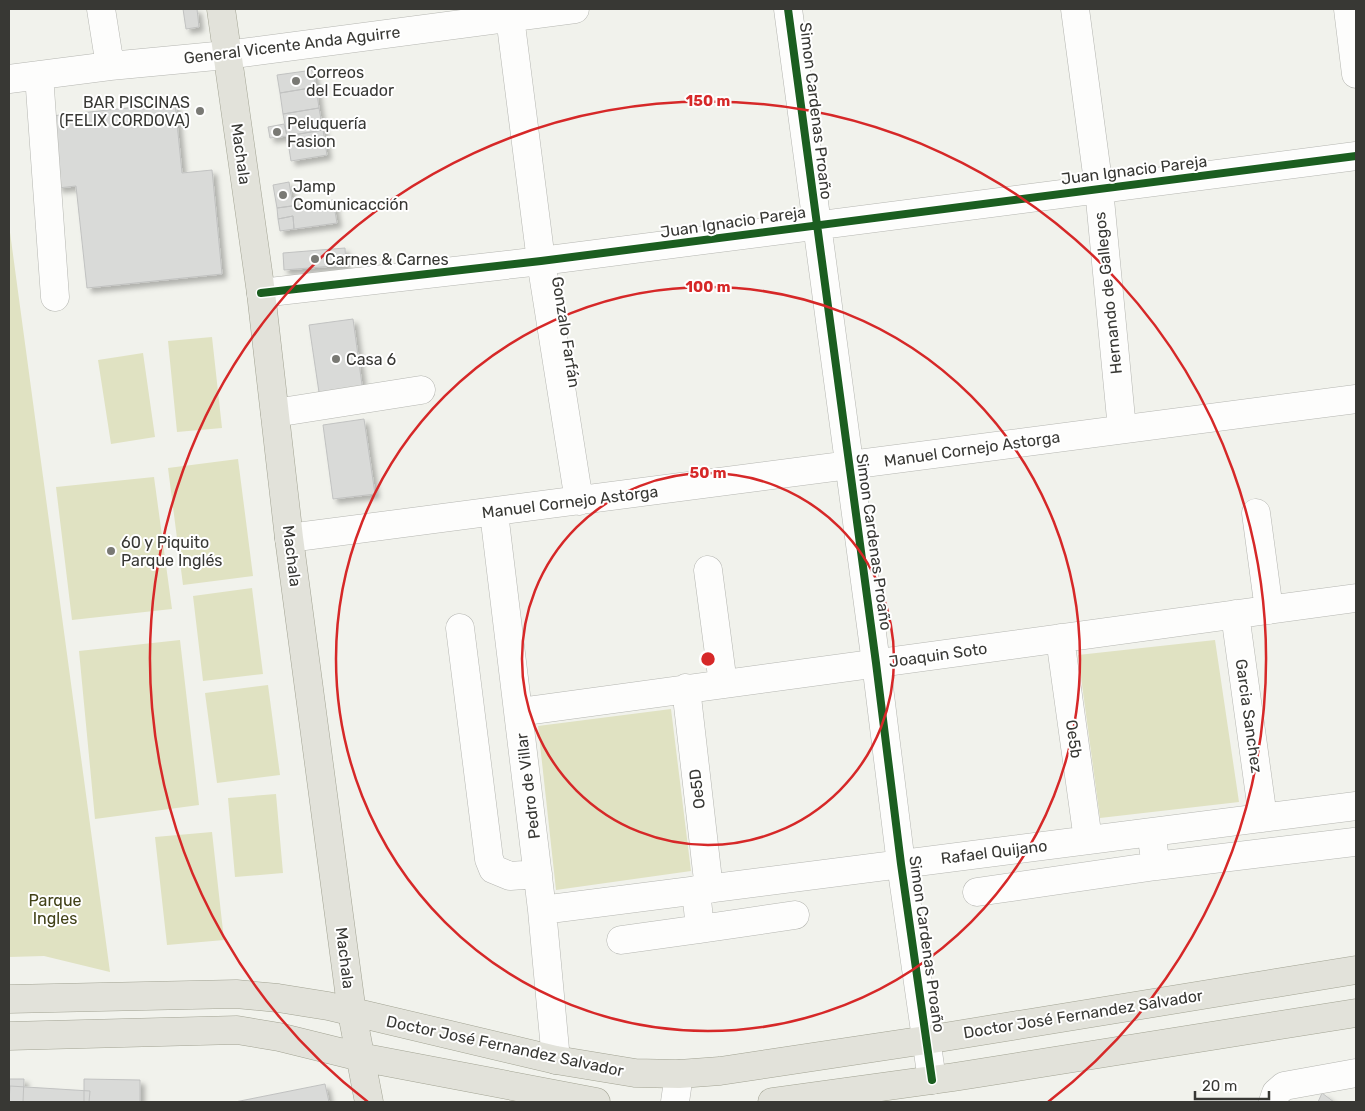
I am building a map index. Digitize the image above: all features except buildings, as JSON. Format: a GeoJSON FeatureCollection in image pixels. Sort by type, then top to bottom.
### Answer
{"type":"FeatureCollection","features":[{"type":"Feature","properties":{"kind":"main road","name":"Machala"},"geometry":{"type":"LineString","coordinates":[[220,9],[261,293],[290,538],[352,1013],[369,1102]]}},
{"type":"Feature","properties":{"kind":"main road","name":"Doctor José Fernandez Salvador"},"geometry":{"type":"LineString","coordinates":[[9,999],[236,994],[278,998],[328,1006],[556,1060],[635,1072],[678,1074],[720,1071],[926,1040],[1356,970]]}},
{"type":"Feature","properties":{"kind":"main road"},"geometry":{"type":"LineString","coordinates":[[772,1102],[932,1080],[1356,1013]]}},
{"type":"Feature","properties":{"kind":"main road"},"geometry":{"type":"LineString","coordinates":[[9,1036],[237,1030],[279,1037],[360,1057],[596,1102]]}},
{"type":"Feature","properties":{"kind":"street"},"geometry":{"type":"LineString","coordinates":[[100,9],[110,66]]}},
{"type":"Feature","properties":{"kind":"street","name":"General Vicente Anda Aguirre"},"geometry":{"type":"LineString","coordinates":[[9,79],[110,66],[226,55],[575,9]]}},
{"type":"Feature","properties":{"kind":"street","name":"Simon Cardenas Proaño"},"geometry":{"type":"LineString","coordinates":[[788,9],[876,663],[901,864],[932,1080]]}},
{"type":"Feature","properties":{"kind":"street","name":"Hernando de Gallegos"},"geometry":{"type":"LineString","coordinates":[[1075,9],[1099,188],[1122,430]]}},
{"type":"Feature","properties":{"kind":"street","name":"Gonzalo Farfán"},"geometry":{"type":"LineString","coordinates":[[510,17],[541,261],[579,501]]}},
{"type":"Feature","properties":{"kind":"street"},"geometry":{"type":"LineString","coordinates":[[1352,24],[1356,74]]}},
{"type":"Feature","properties":{"kind":"street"},"geometry":{"type":"LineString","coordinates":[[39,75],[55,298]]}},
{"type":"Feature","properties":{"kind":"street","name":"Juan Ignacio Pareja"},"geometry":{"type":"LineString","coordinates":[[261,293],[541,261],[1356,156]]}},
{"type":"Feature","properties":{"kind":"street"},"geometry":{"type":"LineString","coordinates":[[275,413],[422,390]]}},
{"type":"Feature","properties":{"kind":"street","name":"Manuel Cornejo Astorga"},"geometry":{"type":"LineString","coordinates":[[290,538],[1356,399]]}},
{"type":"Feature","properties":{"kind":"street","name":"Pedro de Villar"},"geometry":{"type":"LineString","coordinates":[[494,512],[538,874],[556,1060]]}},
{"type":"Feature","properties":{"kind":"street"},"geometry":{"type":"LineString","coordinates":[[1256,512],[1269,610]]}},
{"type":"Feature","properties":{"kind":"street"},"geometry":{"type":"LineString","coordinates":[[708,570],[723,684]]}},
{"type":"Feature","properties":{"kind":"street","name":"Joaquin Soto"},"geometry":{"type":"LineString","coordinates":[[519,712],[1356,598]]}},
{"type":"Feature","properties":{"kind":"street","name":"Garcia Sanchez"},"geometry":{"type":"LineString","coordinates":[[1235,614],[1263,818]]}},
{"type":"Feature","properties":{"kind":"street"},"geometry":{"type":"LineString","coordinates":[[460,628],[489,859],[493,869],[510,876],[538,874]]}},
{"type":"Feature","properties":{"kind":"street","name":"Oe5b"},"geometry":{"type":"LineString","coordinates":[[1060,638],[1088,840]]}},
{"type":"Feature","properties":{"kind":"street","name":"Oe5D"},"geometry":{"type":"LineString","coordinates":[[686,688],[702,890],[700,929]]}},
{"type":"Feature","properties":{"kind":"street","name":"Rafael Quijano"},"geometry":{"type":"LineString","coordinates":[[542,910],[1356,806]]}},
{"type":"Feature","properties":{"kind":"street"},"geometry":{"type":"LineString","coordinates":[[1151,832],[1156,866]]}},
{"type":"Feature","properties":{"kind":"street"},"geometry":{"type":"LineString","coordinates":[[977,892],[1156,866],[1354,842]]}},
{"type":"Feature","properties":{"kind":"street"},"geometry":{"type":"LineString","coordinates":[[621,940],[795,915]]}},
{"type":"Feature","properties":{"kind":"street"},"geometry":{"type":"LineString","coordinates":[[1272,1102],[1276,1094],[1284,1086],[1356,1073]]}},
{"type":"Feature","properties":{"kind":"street"},"geometry":{"type":"LineString","coordinates":[[675,1102],[678,1074]]}},
{"type":"Feature","properties":{"kind":"green space","name":"Parque Ingles"},"geometry":{"type":"Polygon","coordinates":[[[9,225],[110,972],[44,956],[9,957],[9,225]]]}},
{"type":"Feature","properties":{"kind":"green space"},"geometry":{"type":"Polygon","coordinates":[[[212,337],[222,428],[177,432],[168,341],[212,337]]]}},
{"type":"Feature","properties":{"kind":"green space"},"geometry":{"type":"Polygon","coordinates":[[[143,353],[155,437],[111,444],[98,360],[143,353]]]}},
{"type":"Feature","properties":{"kind":"green space"},"geometry":{"type":"Polygon","coordinates":[[[238,459],[253,576],[183,585],[168,468],[238,459]]]}},
{"type":"Feature","properties":{"kind":"green space"},"geometry":{"type":"Polygon","coordinates":[[[154,477],[172,609],[72,620],[56,487],[154,477]]]}},
{"type":"Feature","properties":{"kind":"green space"},"geometry":{"type":"Polygon","coordinates":[[[252,588],[263,674],[203,681],[193,596],[252,588]]]}},
{"type":"Feature","properties":{"kind":"green space"},"geometry":{"type":"Polygon","coordinates":[[[180,640],[199,805],[95,819],[79,651],[180,640]]]}},
{"type":"Feature","properties":{"kind":"green space"},"geometry":{"type":"Polygon","coordinates":[[[1215,640],[1239,802],[1100,818],[1078,655],[1215,640]]]}},
{"type":"Feature","properties":{"kind":"green space"},"geometry":{"type":"Polygon","coordinates":[[[268,685],[280,775],[217,783],[205,693],[268,685]]]}},
{"type":"Feature","properties":{"kind":"green space"},"geometry":{"type":"Polygon","coordinates":[[[671,709],[691,871],[556,890],[538,726],[671,709]]]}},
{"type":"Feature","properties":{"kind":"green space"},"geometry":{"type":"Polygon","coordinates":[[[276,794],[283,873],[235,877],[228,798],[276,794]]]}},
{"type":"Feature","properties":{"kind":"green space"},"geometry":{"type":"Polygon","coordinates":[[[212,832],[224,940],[167,945],[155,837],[212,832]]]}},
{"type":"Feature","properties":{"kind":"cycle path"},"geometry":{"type":"LineString","coordinates":[[788,9],[876,663],[901,864],[932,1080]]}},
{"type":"Feature","properties":{"kind":"cycle path"},"geometry":{"type":"LineString","coordinates":[[261,293],[541,261],[1356,156]]}},
{"type":"Feature","properties":{"kind":"place","name":"Correos del Ecuador"},"geometry":{"type":"Point","coordinates":[296,81]}},
{"type":"Feature","properties":{"kind":"place","name":"BAR PISCINAS (FELIX CORDOVA)"},"geometry":{"type":"Point","coordinates":[200,111]}},
{"type":"Feature","properties":{"kind":"place","name":"Peluquería Fasion"},"geometry":{"type":"Point","coordinates":[277,132]}},
{"type":"Feature","properties":{"kind":"place","name":"Jamp Comunicacción"},"geometry":{"type":"Point","coordinates":[283,195]}},
{"type":"Feature","properties":{"kind":"place","name":"Carnes & Carnes"},"geometry":{"type":"Point","coordinates":[315,259]}},
{"type":"Feature","properties":{"kind":"place","name":"Casa 6"},"geometry":{"type":"Point","coordinates":[336,359]}},
{"type":"Feature","properties":{"kind":"place","name":"60 y Piquito Parque Inglés"},"geometry":{"type":"Point","coordinates":[111,551]}}]}
